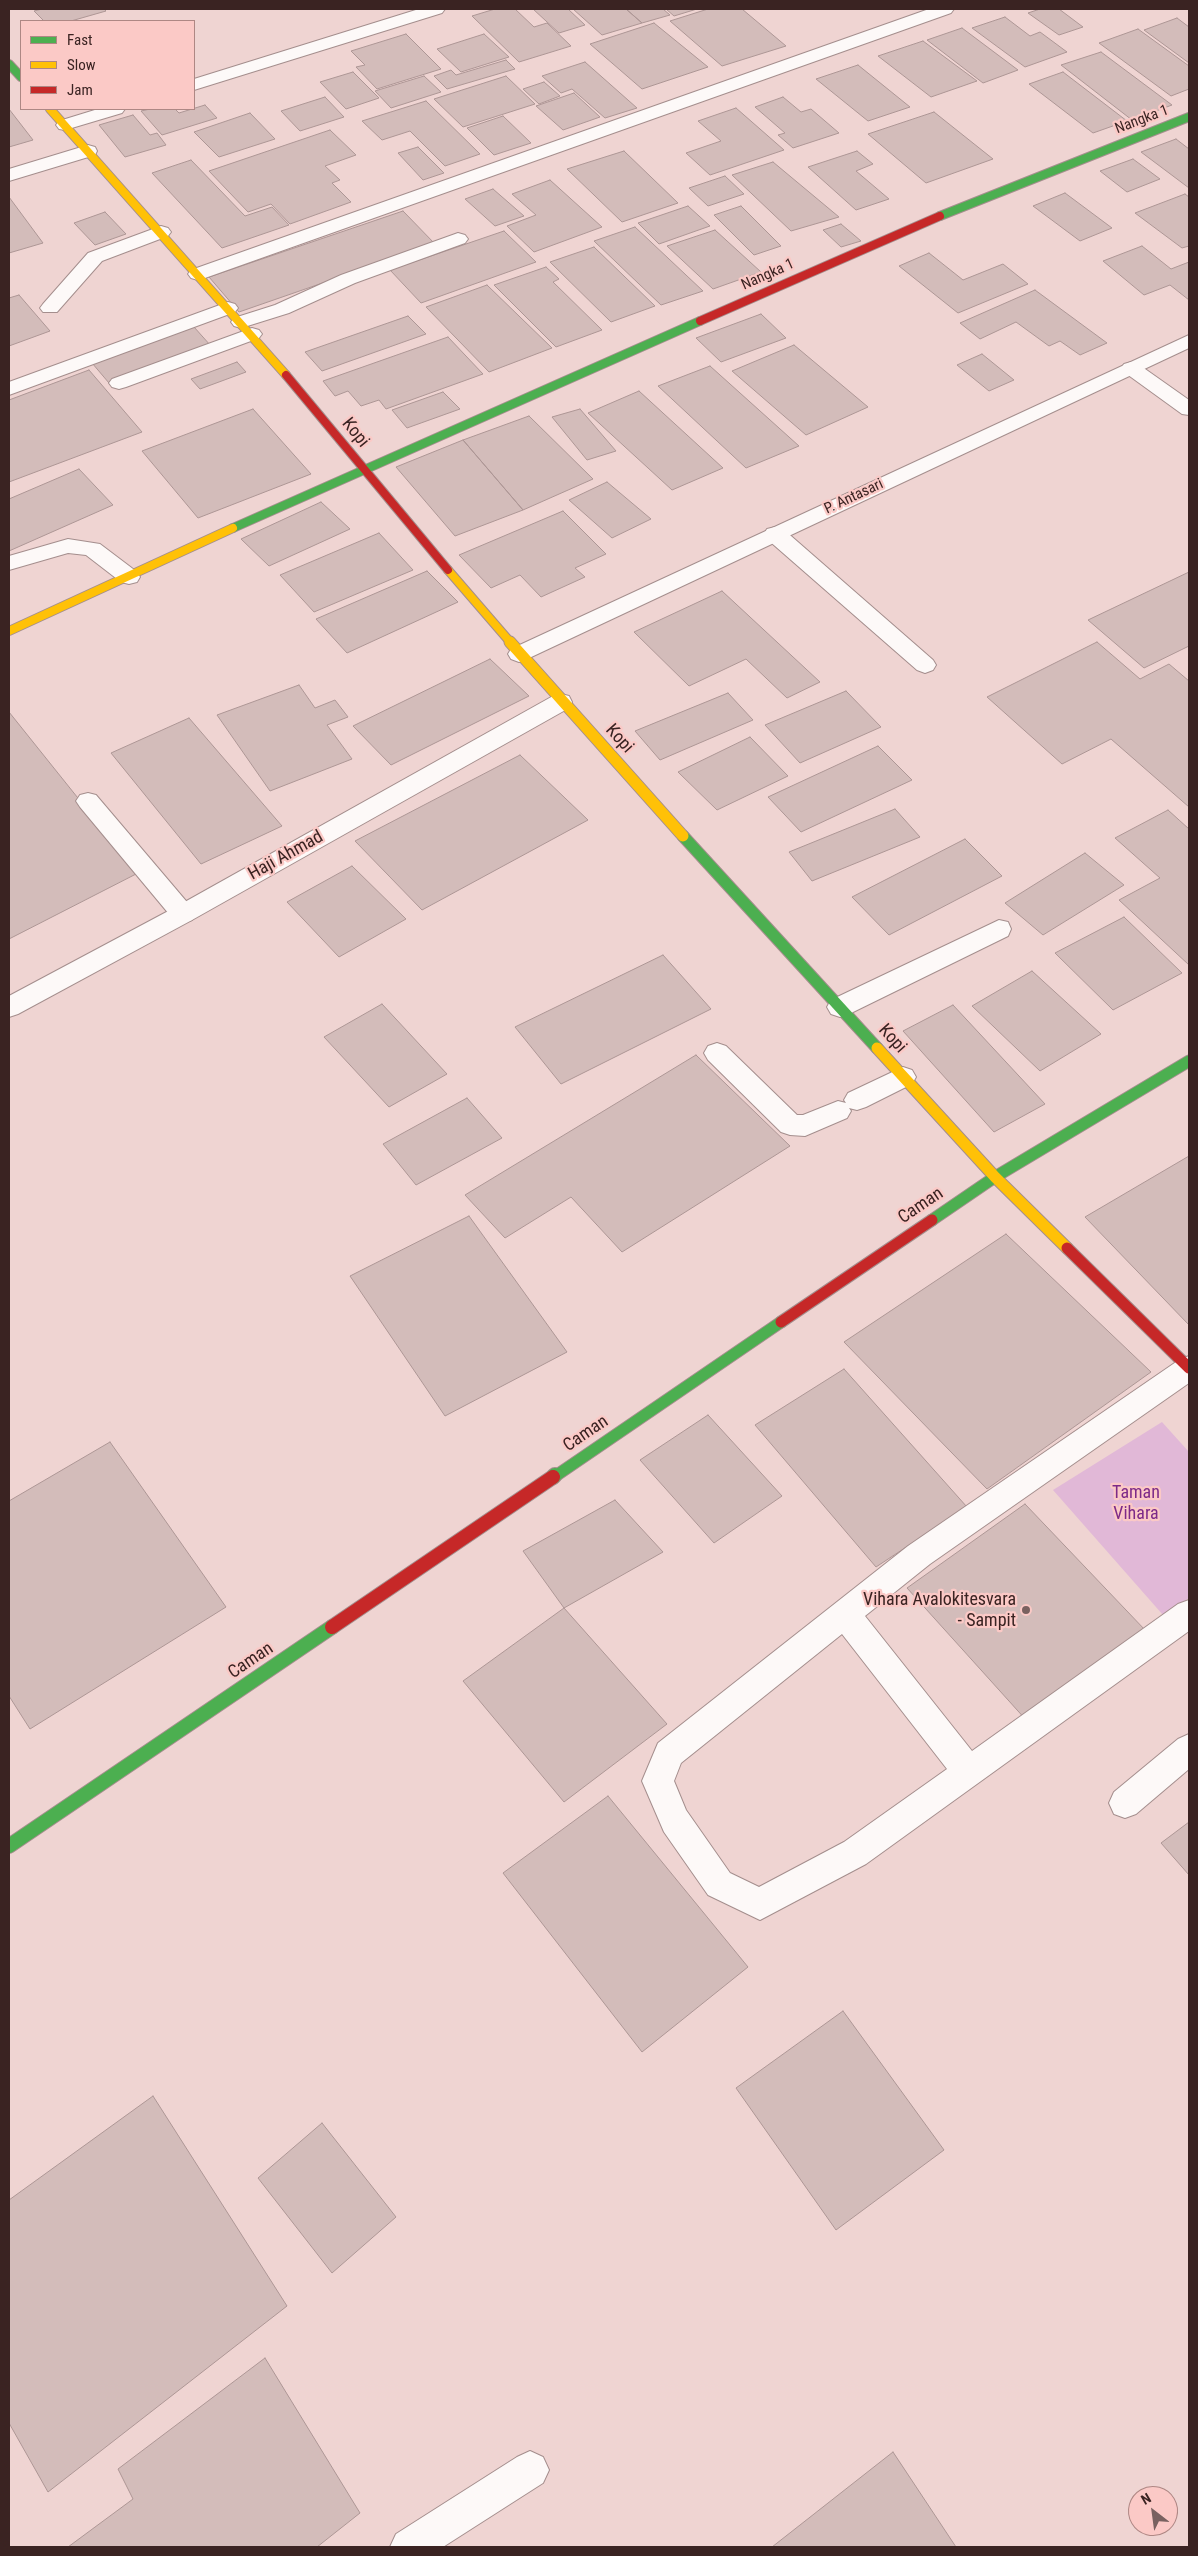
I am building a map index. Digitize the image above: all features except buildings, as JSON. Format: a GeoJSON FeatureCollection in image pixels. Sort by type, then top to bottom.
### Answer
{"type":"FeatureCollection","features":[{"type":"Feature","properties":{"kind":"street"},"geometry":{"type":"LineString","coordinates":[[195,84],[436,9]]}},
{"type":"Feature","properties":{"kind":"street"},"geometry":{"type":"LineString","coordinates":[[198,274],[945,9]]}},
{"type":"Feature","properties":{"kind":"street"},"geometry":{"type":"LineString","coordinates":[[9,64],[20,76]]}},
{"type":"Feature","properties":{"kind":"street","name":"Kopi"},"geometry":{"type":"LineString","coordinates":[[51,110],[241,321],[362,469],[561,702],[995,1177],[1189,1368]]}},
{"type":"Feature","properties":{"kind":"street"},"geometry":{"type":"LineString","coordinates":[[65,125],[113,110]]}},
{"type":"Feature","properties":{"kind":"street","name":"Nangka 1"},"geometry":{"type":"LineString","coordinates":[[9,632],[362,469],[973,202],[1189,117]]}},
{"type":"Feature","properties":{"kind":"street"},"geometry":{"type":"LineString","coordinates":[[9,175],[88,151]]}},
{"type":"Feature","properties":{"kind":"street"},"geometry":{"type":"LineString","coordinates":[[50,308],[95,257],[161,232]]}},
{"type":"Feature","properties":{"kind":"street"},"geometry":{"type":"LineString","coordinates":[[9,389],[282,309],[348,279],[458,239]]}},
{"type":"Feature","properties":{"kind":"street"},"geometry":{"type":"LineString","coordinates":[[119,383],[241,321]]}},
{"type":"Feature","properties":{"kind":"street","name":"P. Antasari"},"geometry":{"type":"LineString","coordinates":[[519,654],[1189,341]]}},
{"type":"Feature","properties":{"kind":"street"},"geometry":{"type":"LineString","coordinates":[[1131,368],[1189,410]]}},
{"type":"Feature","properties":{"kind":"street"},"geometry":{"type":"LineString","coordinates":[[775,534],[925,665]]}},
{"type":"Feature","properties":{"kind":"street"},"geometry":{"type":"LineString","coordinates":[[9,563],[68,546],[92,549],[129,576]]}},
{"type":"Feature","properties":{"kind":"street","name":"Haji Ahmad"},"geometry":{"type":"LineString","coordinates":[[9,1007],[183,914],[561,702]]}},
{"type":"Feature","properties":{"kind":"street"},"geometry":{"type":"LineString","coordinates":[[88,801],[183,914]]}},
{"type":"Feature","properties":{"kind":"street"},"geometry":{"type":"LineString","coordinates":[[840,1007],[999,929]]}},
{"type":"Feature","properties":{"kind":"street"},"geometry":{"type":"LineString","coordinates":[[717,1053],[790,1125],[805,1126],[903,1077]]}},
{"type":"Feature","properties":{"kind":"street","name":"Caman"},"geometry":{"type":"LineString","coordinates":[[9,1846],[995,1177],[1189,1061]]}},
{"type":"Feature","properties":{"kind":"street"},"geometry":{"type":"LineString","coordinates":[[1189,1368],[919,1555],[669,1752],[658,1781],[675,1821],[719,1884],[760,1904],[855,1853],[1189,1614]]}},
{"type":"Feature","properties":{"kind":"street"},"geometry":{"type":"LineString","coordinates":[[845,1614],[970,1772]]}},
{"type":"Feature","properties":{"kind":"street"},"geometry":{"type":"LineString","coordinates":[[1125,1803],[1189,1749]]}},
{"type":"Feature","properties":{"kind":"street"},"geometry":{"type":"LineString","coordinates":[[409,2547],[530,2470]]}},
{"type":"Feature","properties":{"kind":"green space","name":"Taman Vihara"},"geometry":{"type":"Polygon","coordinates":[[[1162,1422],[1189,1452],[1189,1598],[1163,1615],[1053,1490],[1162,1422]]]}},
{"type":"Feature","properties":{"kind":"traffic: fast"},"geometry":{"type":"LineString","coordinates":[[9,64],[20,76]]}},
{"type":"Feature","properties":{"kind":"traffic: fast"},"geometry":{"type":"LineString","coordinates":[[940,216],[1189,117]]}},
{"type":"Feature","properties":{"kind":"traffic: fast"},"geometry":{"type":"LineString","coordinates":[[233,528],[362,469],[700,321]]}},
{"type":"Feature","properties":{"kind":"traffic: fast"},"geometry":{"type":"LineString","coordinates":[[683,836],[877,1048]]}},
{"type":"Feature","properties":{"kind":"traffic: fast"},"geometry":{"type":"LineString","coordinates":[[932,1220],[995,1177],[1189,1061]]}},
{"type":"Feature","properties":{"kind":"traffic: fast"},"geometry":{"type":"LineString","coordinates":[[553,1477],[781,1322]]}},
{"type":"Feature","properties":{"kind":"traffic: fast"},"geometry":{"type":"LineString","coordinates":[[9,1846],[332,1627]]}},
{"type":"Feature","properties":{"kind":"traffic: slow"},"geometry":{"type":"LineString","coordinates":[[51,110],[252,334],[286,375]]}},
{"type":"Feature","properties":{"kind":"traffic: slow"},"geometry":{"type":"LineString","coordinates":[[9,631],[233,528]]}},
{"type":"Feature","properties":{"kind":"traffic: slow"},"geometry":{"type":"LineString","coordinates":[[448,570],[561,702],[683,836]]}},
{"type":"Feature","properties":{"kind":"traffic: slow"},"geometry":{"type":"LineString","coordinates":[[877,1048],[995,1177],[1067,1248]]}},
{"type":"Feature","properties":{"kind":"traffic: jam"},"geometry":{"type":"LineString","coordinates":[[700,321],[940,216]]}},
{"type":"Feature","properties":{"kind":"traffic: jam"},"geometry":{"type":"LineString","coordinates":[[286,375],[448,570]]}},
{"type":"Feature","properties":{"kind":"traffic: jam"},"geometry":{"type":"LineString","coordinates":[[781,1322],[932,1220]]}},
{"type":"Feature","properties":{"kind":"traffic: jam"},"geometry":{"type":"LineString","coordinates":[[1067,1248],[1189,1368]]}},
{"type":"Feature","properties":{"kind":"traffic: jam"},"geometry":{"type":"LineString","coordinates":[[332,1627],[553,1477]]}},
{"type":"Feature","properties":{"kind":"place","name":"Vihara Avalokitesvara - Sampit"},"geometry":{"type":"Point","coordinates":[1026,1610]}}]}
